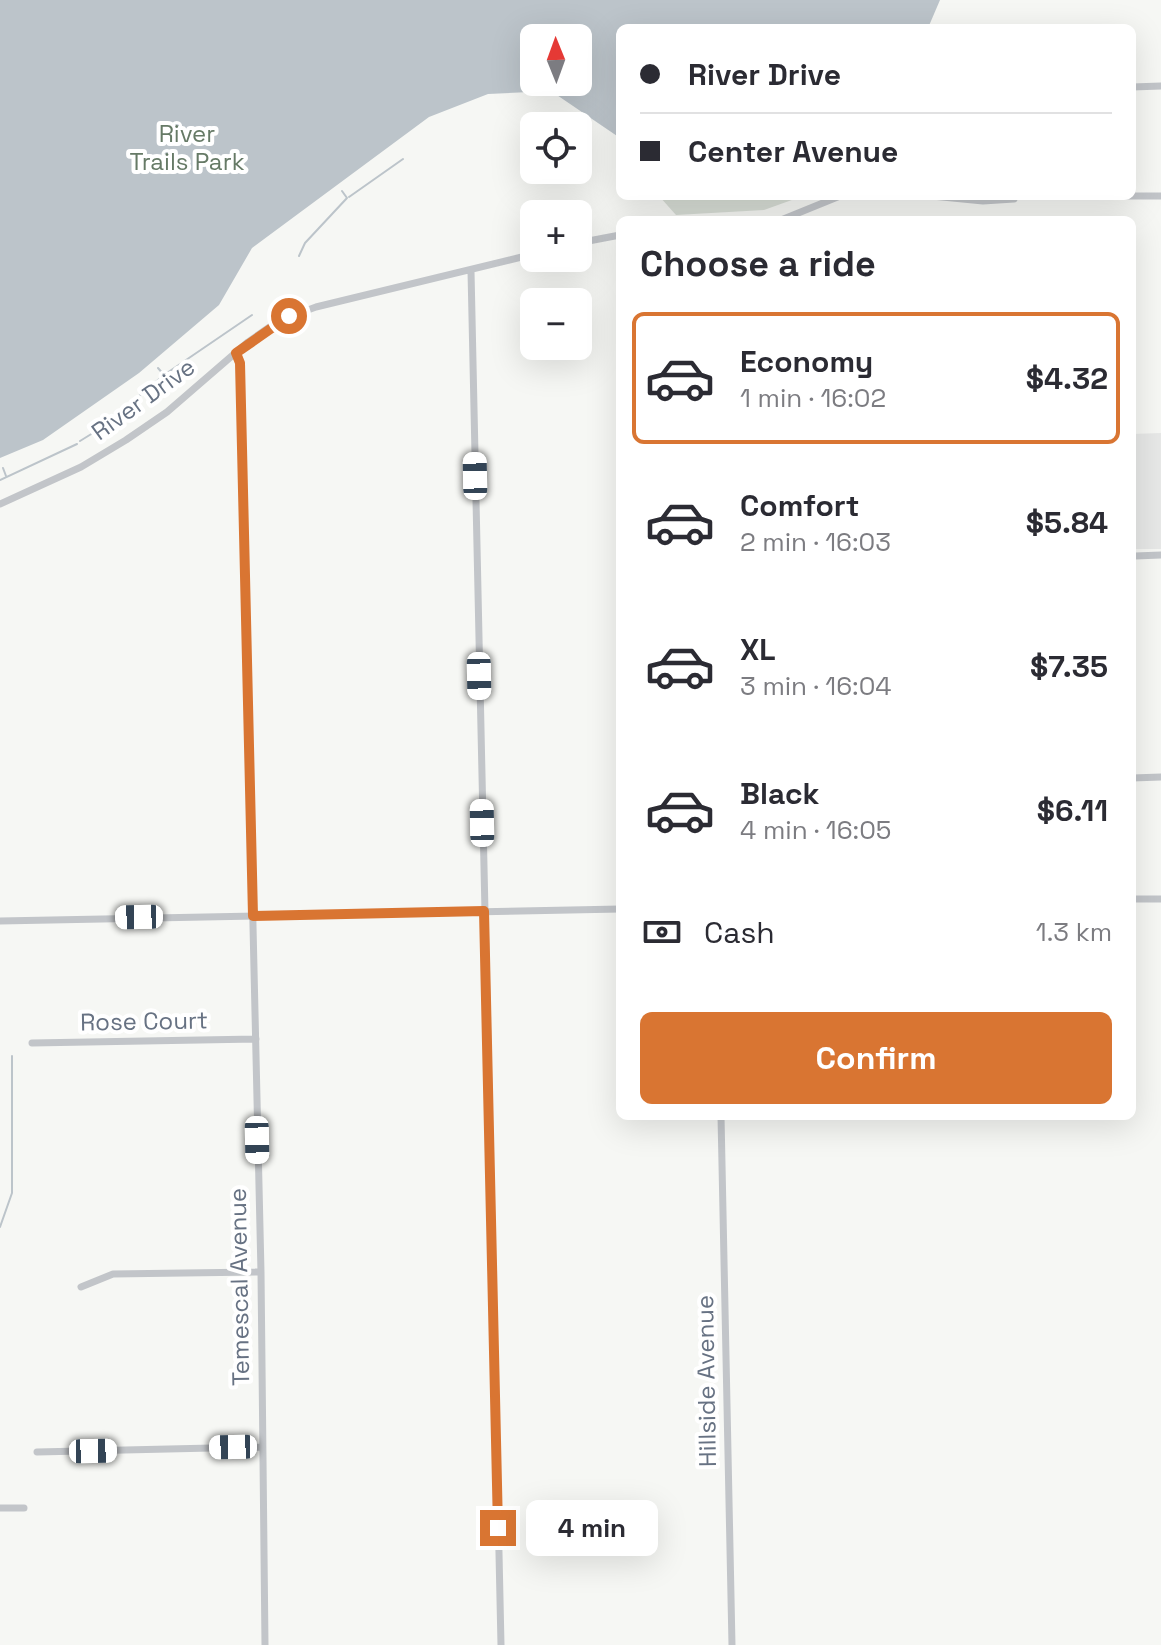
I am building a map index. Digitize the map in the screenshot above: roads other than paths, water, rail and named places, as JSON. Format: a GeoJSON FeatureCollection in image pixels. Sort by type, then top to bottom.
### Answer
{"type":"FeatureCollection","features":[{"type":"Feature","properties":{"kind":"street"},"geometry":{"type":"LineString","coordinates":[[1136,87],[1161,86]]}},
{"type":"Feature","properties":{"kind":"street"},"geometry":{"type":"LineString","coordinates":[[1136,196],[1161,196]]}},
{"type":"Feature","properties":{"kind":"street"},"geometry":{"type":"LineString","coordinates":[[791,216],[830,200]]}},
{"type":"Feature","properties":{"kind":"street"},"geometry":{"type":"LineString","coordinates":[[973,200],[998,200]]}},
{"type":"Feature","properties":{"kind":"street"},"geometry":{"type":"LineString","coordinates":[[592,240],[616,236]]}},
{"type":"Feature","properties":{"kind":"street","name":"River Drive"},"geometry":{"type":"LineString","coordinates":[[0,504],[81,467],[126,440],[167,412],[236,353],[289,316],[520,258]]}},
{"type":"Feature","properties":{"kind":"street"},"geometry":{"type":"LineString","coordinates":[[471,271],[501,1645]]}},
{"type":"Feature","properties":{"kind":"street","name":"Temescal Avenue"},"geometry":{"type":"LineString","coordinates":[[236,353],[240,363],[256,1039],[265,1645]]}},
{"type":"Feature","properties":{"kind":"street"},"geometry":{"type":"LineString","coordinates":[[1136,556],[1161,555]]}},
{"type":"Feature","properties":{"kind":"street"},"geometry":{"type":"LineString","coordinates":[[1136,778],[1161,777]]}},
{"type":"Feature","properties":{"kind":"street"},"geometry":{"type":"LineString","coordinates":[[1136,899],[1161,899]]}},
{"type":"Feature","properties":{"kind":"street"},"geometry":{"type":"LineString","coordinates":[[0,921],[616,909]]}},
{"type":"Feature","properties":{"kind":"street","name":"Rose Court"},"geometry":{"type":"LineString","coordinates":[[32,1043],[256,1039]]}},
{"type":"Feature","properties":{"kind":"street","name":"Hillside Avenue"},"geometry":{"type":"LineString","coordinates":[[721,1120],[732,1645]]}},
{"type":"Feature","properties":{"kind":"street"},"geometry":{"type":"LineString","coordinates":[[81,1287],[113,1274],[261,1272]]}},
{"type":"Feature","properties":{"kind":"street"},"geometry":{"type":"LineString","coordinates":[[37,1452],[261,1447]]}},
{"type":"Feature","properties":{"kind":"street"},"geometry":{"type":"LineString","coordinates":[[0,1508],[24,1508]]}},
{"type":"Feature","properties":{"kind":"waterway"},"geometry":{"type":"LineString","coordinates":[[349,197],[403,159]]}},
{"type":"Feature","properties":{"kind":"waterway"},"geometry":{"type":"LineString","coordinates":[[299,256],[305,243],[347,198],[342,191]]}},
{"type":"Feature","properties":{"kind":"waterway"},"geometry":{"type":"LineString","coordinates":[[158,368],[164,375],[252,315]]}},
{"type":"Feature","properties":{"kind":"waterway"},"geometry":{"type":"LineString","coordinates":[[80,441],[101,428],[164,375]]}},
{"type":"Feature","properties":{"kind":"waterway"},"geometry":{"type":"LineString","coordinates":[[0,480],[77,444]]}},
{"type":"Feature","properties":{"kind":"waterway"},"geometry":{"type":"LineString","coordinates":[[3,468],[6,476]]}},
{"type":"Feature","properties":{"kind":"waterway"},"geometry":{"type":"LineString","coordinates":[[0,1227],[12,1193],[12,1056]]}},
{"type":"Feature","properties":{"kind":"park label","name":"River Trails Park"},"geometry":{"type":"Point","coordinates":[187,147]}}]}
